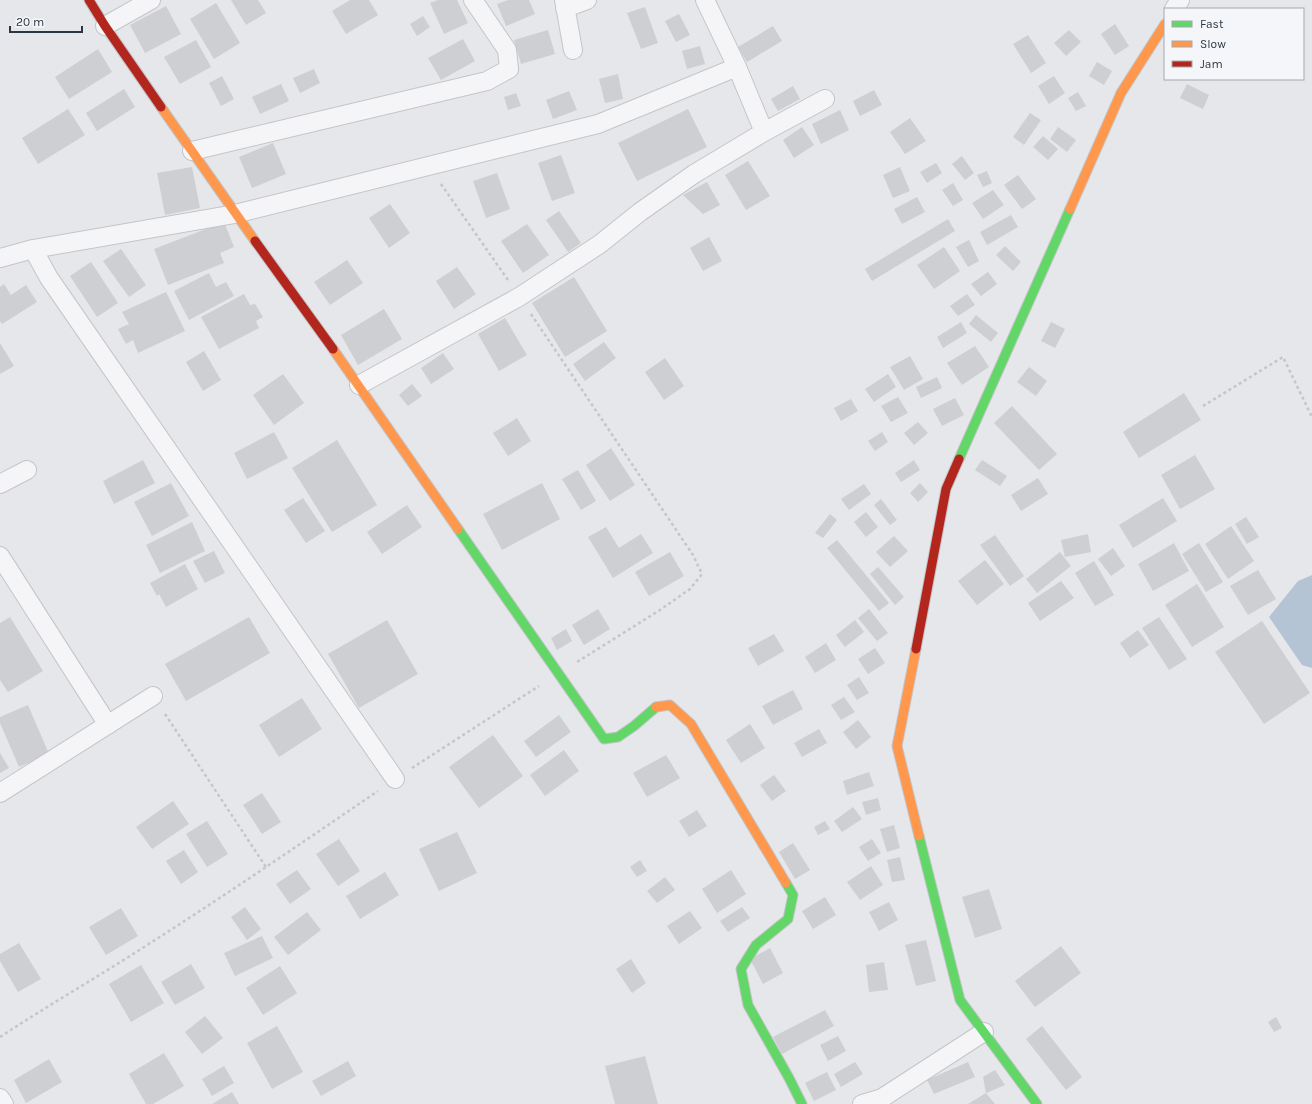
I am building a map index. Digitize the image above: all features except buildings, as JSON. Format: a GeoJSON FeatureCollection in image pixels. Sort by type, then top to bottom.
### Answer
{"type":"FeatureCollection","features":[{"type":"Feature","properties":{"kind":"street"},"geometry":{"type":"LineString","coordinates":[[89,0],[105,26],[234,214],[359,385],[558,674],[604,738],[618,737],[634,726],[655,708],[670,705],[691,724],[793,895],[788,919],[756,945],[741,968],[748,1005],[802,1104]]}},
{"type":"Feature","properties":{"kind":"street"},"geometry":{"type":"LineString","coordinates":[[105,26],[151,0]]}},
{"type":"Feature","properties":{"kind":"street"},"geometry":{"type":"LineString","coordinates":[[192,151],[487,81],[509,69],[507,50],[473,0]]}},
{"type":"Feature","properties":{"kind":"street"},"geometry":{"type":"LineString","coordinates":[[574,50],[565,4],[587,0]]}},
{"type":"Feature","properties":{"kind":"street"},"geometry":{"type":"LineString","coordinates":[[705,0],[737,67],[764,132]]}},
{"type":"Feature","properties":{"kind":"street"},"geometry":{"type":"LineString","coordinates":[[1037,1104],[960,1000],[897,746],[946,489],[1121,94],[1164,26]]}},
{"type":"Feature","properties":{"kind":"street"},"geometry":{"type":"LineString","coordinates":[[0,258],[33,249],[234,214],[598,124],[737,67]]}},
{"type":"Feature","properties":{"kind":"street"},"geometry":{"type":"LineString","coordinates":[[359,385],[519,297],[600,244],[640,212],[694,174],[764,132],[825,99]]}},
{"type":"Feature","properties":{"kind":"street"},"geometry":{"type":"LineString","coordinates":[[33,249],[49,278],[394,779]]}},
{"type":"Feature","properties":{"kind":"street"},"geometry":{"type":"LineString","coordinates":[[0,484],[27,470]]}},
{"type":"Feature","properties":{"kind":"street"},"geometry":{"type":"LineString","coordinates":[[0,556],[108,725]]}},
{"type":"Feature","properties":{"kind":"street"},"geometry":{"type":"LineString","coordinates":[[0,793],[153,696]]}},
{"type":"Feature","properties":{"kind":"street"},"geometry":{"type":"LineString","coordinates":[[862,1104],[882,1098],[984,1032]]}},
{"type":"Feature","properties":{"kind":"street"},"geometry":{"type":"LineString","coordinates":[[0,1098],[4,1104]]}},
{"type":"Feature","properties":{"kind":"path"},"geometry":{"type":"LineString","coordinates":[[0,1037],[143,948],[266,867],[394,779],[660,610],[690,589],[702,574],[693,554],[519,297],[428,166]]}},
{"type":"Feature","properties":{"kind":"path"},"geometry":{"type":"LineString","coordinates":[[1203,406],[1284,357],[1312,417]]}},
{"type":"Feature","properties":{"kind":"path"},"geometry":{"type":"LineString","coordinates":[[153,696],[266,867]]}},
{"type":"Feature","properties":{"kind":"water"},"geometry":{"type":"Polygon","coordinates":[[[1312,575],[1312,668],[1302,665],[1269,617],[1298,581],[1312,575]]]}},
{"type":"Feature","properties":{"kind":"traffic: fast"},"geometry":{"type":"LineString","coordinates":[[959,459],[1070,209]]}},
{"type":"Feature","properties":{"kind":"traffic: fast"},"geometry":{"type":"LineString","coordinates":[[458,529],[604,739],[618,737],[634,726],[656,707]]}},
{"type":"Feature","properties":{"kind":"traffic: fast"},"geometry":{"type":"LineString","coordinates":[[919,836],[960,1000],[1037,1104]]}},
{"type":"Feature","properties":{"kind":"traffic: fast"},"geometry":{"type":"LineString","coordinates":[[786,883],[793,895],[788,919],[756,945],[741,969],[748,1005],[802,1104]]}},
{"type":"Feature","properties":{"kind":"traffic: slow"},"geometry":{"type":"LineString","coordinates":[[1070,209],[1121,93],[1164,26]]}},
{"type":"Feature","properties":{"kind":"traffic: slow"},"geometry":{"type":"LineString","coordinates":[[161,107],[255,241]]}},
{"type":"Feature","properties":{"kind":"traffic: slow"},"geometry":{"type":"LineString","coordinates":[[333,349],[458,529]]}},
{"type":"Feature","properties":{"kind":"traffic: slow"},"geometry":{"type":"LineString","coordinates":[[916,649],[897,746],[919,836]]}},
{"type":"Feature","properties":{"kind":"traffic: slow"},"geometry":{"type":"LineString","coordinates":[[656,707],[670,705],[691,724],[786,883]]}},
{"type":"Feature","properties":{"kind":"traffic: jam"},"geometry":{"type":"LineString","coordinates":[[89,0],[105,26],[161,107]]}},
{"type":"Feature","properties":{"kind":"traffic: jam"},"geometry":{"type":"LineString","coordinates":[[255,241],[333,349]]}},
{"type":"Feature","properties":{"kind":"traffic: jam"},"geometry":{"type":"LineString","coordinates":[[916,649],[946,489],[959,459]]}}]}
